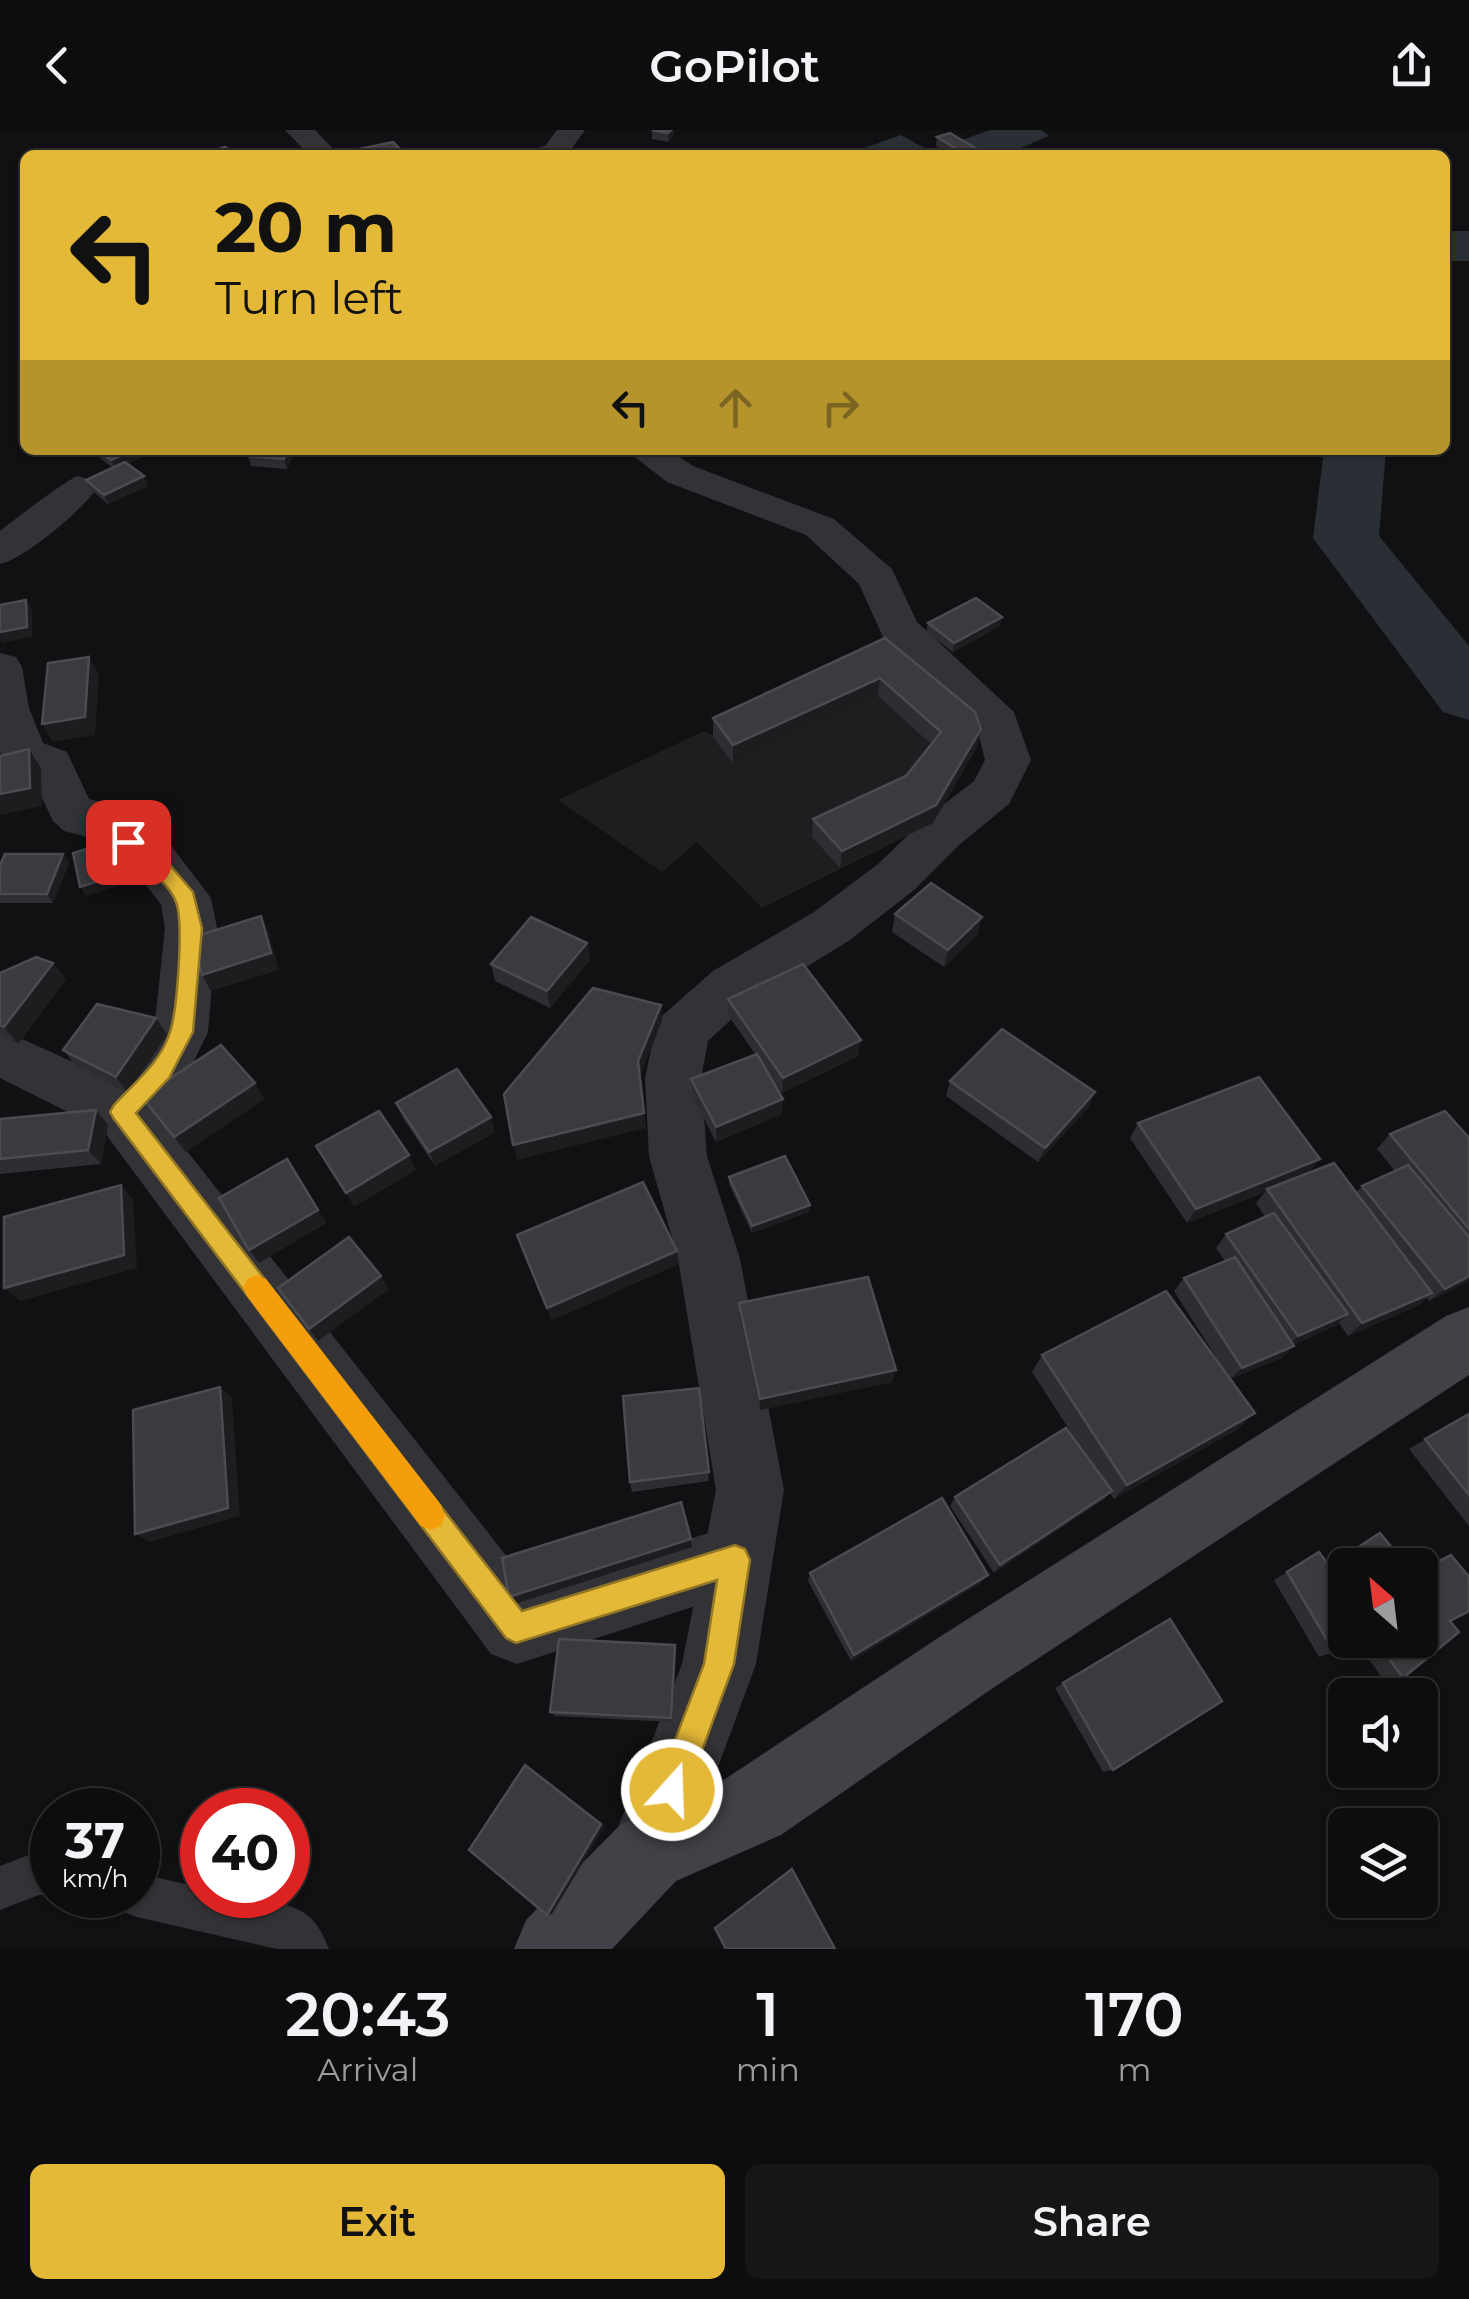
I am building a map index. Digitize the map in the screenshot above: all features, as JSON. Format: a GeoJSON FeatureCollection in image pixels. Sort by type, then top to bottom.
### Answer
{"type":"FeatureCollection","features":[{"type":"Feature","properties":{"kind":"main road"},"geometry":{"type":"LineString","coordinates":[[555,1949],[648,1854],[753,1807],[967,1662],[1469,1338]]}},
{"type":"Feature","properties":{"kind":"street"},"geometry":{"type":"LineString","coordinates":[[299,130],[320,150]]}},
{"type":"Feature","properties":{"kind":"street"},"geometry":{"type":"LineString","coordinates":[[556,150],[571,130]]}},
{"type":"Feature","properties":{"kind":"street"},"geometry":{"type":"LineString","coordinates":[[648,1854],[719,1664],[750,1490],[709,1259],[678,1156],[673,1078],[682,1031],[732,986],[832,926],[896,877],[942,832],[992,792],[1008,760],[998,723],[899,629],[877,578],[820,526],[680,474],[652,455]]}},
{"type":"Feature","properties":{"kind":"street"},"geometry":{"type":"LineString","coordinates":[[0,552],[33,524],[67,506],[78,488]]}},
{"type":"Feature","properties":{"kind":"street"},"geometry":{"type":"LineString","coordinates":[[2,690],[24,754],[50,764],[70,809],[81,818],[103,822],[150,856],[186,898],[191,928],[181,1032],[161,1071],[122,1112]]}},
{"type":"Feature","properties":{"kind":"street"},"geometry":{"type":"LineString","coordinates":[[0,1052],[122,1112],[516,1628],[735,1560]]}},
{"type":"Feature","properties":{"kind":"lane"},"geometry":{"type":"LineString","coordinates":[[0,1888],[30,1877]]}},
{"type":"Feature","properties":{"kind":"lane"},"geometry":{"type":"LineString","coordinates":[[160,1900],[291,1930],[307,1949]]}},
{"type":"Feature","properties":{"kind":"shaded area"},"geometry":{"type":"Polygon","coordinates":[[[990,130],[1041,130],[1049,136],[1014,150],[980,150],[962,140],[990,130]]]}},
{"type":"Feature","properties":{"kind":"shaded area"},"geometry":{"type":"Polygon","coordinates":[[[901,135],[928,150],[858,150],[901,135]]]}},
{"type":"Feature","properties":{"kind":"shaded area"},"geometry":{"type":"Polygon","coordinates":[[[883,657],[971,730],[977,747],[933,823],[762,908],[697,842],[662,872],[558,800],[704,731],[714,736],[883,657]]]}},
{"type":"Feature","properties":{"kind":"building"},"geometry":{"type":"Polygon","coordinates":[[[950,133],[977,149],[958,150],[937,137],[950,133]]]}},
{"type":"Feature","properties":{"kind":"building"},"geometry":{"type":"Polygon","coordinates":[[[393,142],[401,150],[360,150],[393,142]]]}},
{"type":"Feature","properties":{"kind":"building"},"geometry":{"type":"Polygon","coordinates":[[[249,455],[286,455],[284,459],[249,455]]]}},
{"type":"Feature","properties":{"kind":"building"},"geometry":{"type":"Polygon","coordinates":[[[125,462],[144,476],[104,495],[86,480],[125,462]]]}},
{"type":"Feature","properties":{"kind":"building"},"geometry":{"type":"Polygon","coordinates":[[[976,598],[1002,617],[954,643],[928,623],[976,598]]]}},
{"type":"Feature","properties":{"kind":"building"},"geometry":{"type":"Polygon","coordinates":[[[26,600],[27,627],[0,632],[0,605],[26,600]]]}},
{"type":"Feature","properties":{"kind":"building"},"geometry":{"type":"Polygon","coordinates":[[[885,638],[975,712],[981,729],[936,805],[842,851],[813,819],[906,776],[941,732],[880,678],[733,745],[713,718],[885,638]]]}},
{"type":"Feature","properties":{"kind":"building"},"geometry":{"type":"Polygon","coordinates":[[[89,657],[85,717],[42,724],[48,663],[89,657]]]}},
{"type":"Feature","properties":{"kind":"building"},"geometry":{"type":"Polygon","coordinates":[[[29,749],[30,788],[0,794],[0,756],[29,749]]]}},
{"type":"Feature","properties":{"kind":"building"},"geometry":{"type":"Polygon","coordinates":[[[115,840],[124,873],[80,887],[73,853],[115,840]]]}},
{"type":"Feature","properties":{"kind":"building"},"geometry":{"type":"Polygon","coordinates":[[[5,854],[63,854],[47,894],[0,894],[0,865],[5,854]]]}},
{"type":"Feature","properties":{"kind":"building"},"geometry":{"type":"Polygon","coordinates":[[[931,883],[982,917],[948,950],[895,914],[931,883]]]}},
{"type":"Feature","properties":{"kind":"building"},"geometry":{"type":"Polygon","coordinates":[[[261,916],[271,953],[202,975],[193,937],[261,916]]]}},
{"type":"Feature","properties":{"kind":"building"},"geometry":{"type":"Polygon","coordinates":[[[531,917],[587,943],[547,991],[491,964],[531,917]]]}},
{"type":"Feature","properties":{"kind":"building"},"geometry":{"type":"Polygon","coordinates":[[[36,957],[53,963],[4,1027],[0,1025],[0,973],[36,957]]]}},
{"type":"Feature","properties":{"kind":"building"},"geometry":{"type":"Polygon","coordinates":[[[803,964],[861,1040],[783,1078],[728,999],[803,964]]]}},
{"type":"Feature","properties":{"kind":"building"},"geometry":{"type":"Polygon","coordinates":[[[593,988],[661,1005],[638,1061],[644,1113],[513,1145],[504,1094],[593,988]]]}},
{"type":"Feature","properties":{"kind":"building"},"geometry":{"type":"Polygon","coordinates":[[[97,1004],[156,1018],[116,1077],[63,1050],[97,1004]]]}},
{"type":"Feature","properties":{"kind":"building"},"geometry":{"type":"Polygon","coordinates":[[[1002,1029],[1095,1092],[1045,1148],[950,1081],[1002,1029]]]}},
{"type":"Feature","properties":{"kind":"building"},"geometry":{"type":"Polygon","coordinates":[[[221,1045],[255,1083],[174,1137],[142,1097],[221,1045]]]}},
{"type":"Feature","properties":{"kind":"building"},"geometry":{"type":"Polygon","coordinates":[[[757,1054],[783,1099],[716,1127],[691,1079],[757,1054]]]}},
{"type":"Feature","properties":{"kind":"building"},"geometry":{"type":"Polygon","coordinates":[[[457,1069],[491,1117],[429,1152],[396,1103],[457,1069]]]}},
{"type":"Feature","properties":{"kind":"building"},"geometry":{"type":"Polygon","coordinates":[[[1259,1077],[1320,1159],[1196,1209],[1138,1123],[1259,1077]]]}},
{"type":"Feature","properties":{"kind":"building"},"geometry":{"type":"Polygon","coordinates":[[[96,1110],[88,1150],[0,1159],[0,1119],[96,1110]]]}},
{"type":"Feature","properties":{"kind":"building"},"geometry":{"type":"Polygon","coordinates":[[[379,1111],[409,1155],[346,1193],[316,1146],[379,1111]]]}},
{"type":"Feature","properties":{"kind":"building"},"geometry":{"type":"Polygon","coordinates":[[[1445,1111],[1469,1138],[1469,1229],[1390,1134],[1445,1111]]]}},
{"type":"Feature","properties":{"kind":"building"},"geometry":{"type":"Polygon","coordinates":[[[785,1156],[810,1205],[752,1226],[729,1177],[785,1156]]]}},
{"type":"Feature","properties":{"kind":"building"},"geometry":{"type":"Polygon","coordinates":[[[287,1159],[318,1210],[249,1250],[219,1198],[287,1159]]]}},
{"type":"Feature","properties":{"kind":"building"},"geometry":{"type":"Polygon","coordinates":[[[1334,1163],[1432,1293],[1362,1323],[1267,1189],[1334,1163]]]}},
{"type":"Feature","properties":{"kind":"building"},"geometry":{"type":"Polygon","coordinates":[[[1408,1165],[1469,1237],[1469,1276],[1445,1289],[1362,1186],[1408,1165]]]}},
{"type":"Feature","properties":{"kind":"building"},"geometry":{"type":"Polygon","coordinates":[[[643,1182],[677,1251],[547,1308],[517,1235],[643,1182]]]}},
{"type":"Feature","properties":{"kind":"building"},"geometry":{"type":"Polygon","coordinates":[[[121,1185],[124,1255],[4,1288],[4,1217],[121,1185]]]}},
{"type":"Feature","properties":{"kind":"building"},"geometry":{"type":"Polygon","coordinates":[[[1274,1213],[1348,1314],[1298,1336],[1226,1234],[1274,1213]]]}},
{"type":"Feature","properties":{"kind":"building"},"geometry":{"type":"Polygon","coordinates":[[[349,1237],[381,1276],[309,1329],[278,1288],[349,1237]]]}},
{"type":"Feature","properties":{"kind":"building"},"geometry":{"type":"Polygon","coordinates":[[[1235,1257],[1294,1346],[1242,1368],[1184,1278],[1235,1257]]]}},
{"type":"Feature","properties":{"kind":"building"},"geometry":{"type":"Polygon","coordinates":[[[868,1277],[896,1370],[760,1399],[739,1303],[868,1277]]]}},
{"type":"Feature","properties":{"kind":"building"},"geometry":{"type":"Polygon","coordinates":[[[1166,1291],[1255,1413],[1127,1485],[1042,1355],[1166,1291]]]}},
{"type":"Feature","properties":{"kind":"building"},"geometry":{"type":"Polygon","coordinates":[[[220,1387],[228,1508],[135,1534],[133,1410],[220,1387]]]}},
{"type":"Feature","properties":{"kind":"building"},"geometry":{"type":"Polygon","coordinates":[[[699,1388],[709,1472],[630,1482],[623,1396],[699,1388]]]}},
{"type":"Feature","properties":{"kind":"building"},"geometry":{"type":"Polygon","coordinates":[[[1469,1414],[1469,1495],[1425,1439],[1469,1414]]]}},
{"type":"Feature","properties":{"kind":"building"},"geometry":{"type":"Polygon","coordinates":[[[1066,1428],[1112,1491],[1000,1565],[955,1497],[1066,1428]]]}},
{"type":"Feature","properties":{"kind":"building"},"geometry":{"type":"Polygon","coordinates":[[[942,1498],[988,1575],[854,1655],[810,1573],[942,1498]]]}},
{"type":"Feature","properties":{"kind":"building"},"geometry":{"type":"Polygon","coordinates":[[[681,1502],[691,1539],[509,1597],[502,1558],[681,1502]]]}},
{"type":"Feature","properties":{"kind":"building"},"geometry":{"type":"Polygon","coordinates":[[[1380,1533],[1392,1548],[1357,1548],[1380,1533]]]}},
{"type":"Feature","properties":{"kind":"building"},"geometry":{"type":"Polygon","coordinates":[[[1319,1552],[1328,1564],[1328,1642],[1287,1572],[1319,1552]]]}},
{"type":"Feature","properties":{"kind":"building"},"geometry":{"type":"Polygon","coordinates":[[[1451,1555],[1469,1577],[1469,1611],[1450,1621],[1459,1632],[1438,1649],[1438,1561],[1451,1555]]]}},
{"type":"Feature","properties":{"kind":"building"},"geometry":{"type":"Polygon","coordinates":[[[1170,1619],[1222,1701],[1113,1770],[1063,1683],[1170,1619]]]}},
{"type":"Feature","properties":{"kind":"building"},"geometry":{"type":"Polygon","coordinates":[[[559,1639],[675,1645],[671,1718],[550,1712],[559,1639]]]}},
{"type":"Feature","properties":{"kind":"building"},"geometry":{"type":"Polygon","coordinates":[[[1388,1658],[1427,1658],[1403,1678],[1388,1658]]]}},
{"type":"Feature","properties":{"kind":"building"},"geometry":{"type":"Polygon","coordinates":[[[525,1765],[601,1824],[547,1915],[469,1850],[525,1765]]]}},
{"type":"Feature","properties":{"kind":"building"},"geometry":{"type":"Polygon","coordinates":[[[792,1869],[835,1949],[726,1949],[715,1928],[792,1869]]]}},
{"type":"Feature","properties":{"kind":"waterway"},"geometry":{"type":"LineString","coordinates":[[1450,246],[1469,246]]}},
{"type":"Feature","properties":{"kind":"waterway"},"geometry":{"type":"LineString","coordinates":[[1354,455],[1346,538],[1469,695]]}},
{"type":"Feature","properties":{"kind":"slow traffic"},"geometry":{"type":"LineString","coordinates":[[256,1288],[431,1516]]}},
{"type":"Feature","properties":{"kind":"route"},"geometry":{"type":"LineString","coordinates":[[128,842],[150,856],[186,898],[191,928],[181,1032],[161,1071],[122,1112],[516,1628],[735,1560],[719,1664],[672,1790]]}}]}
